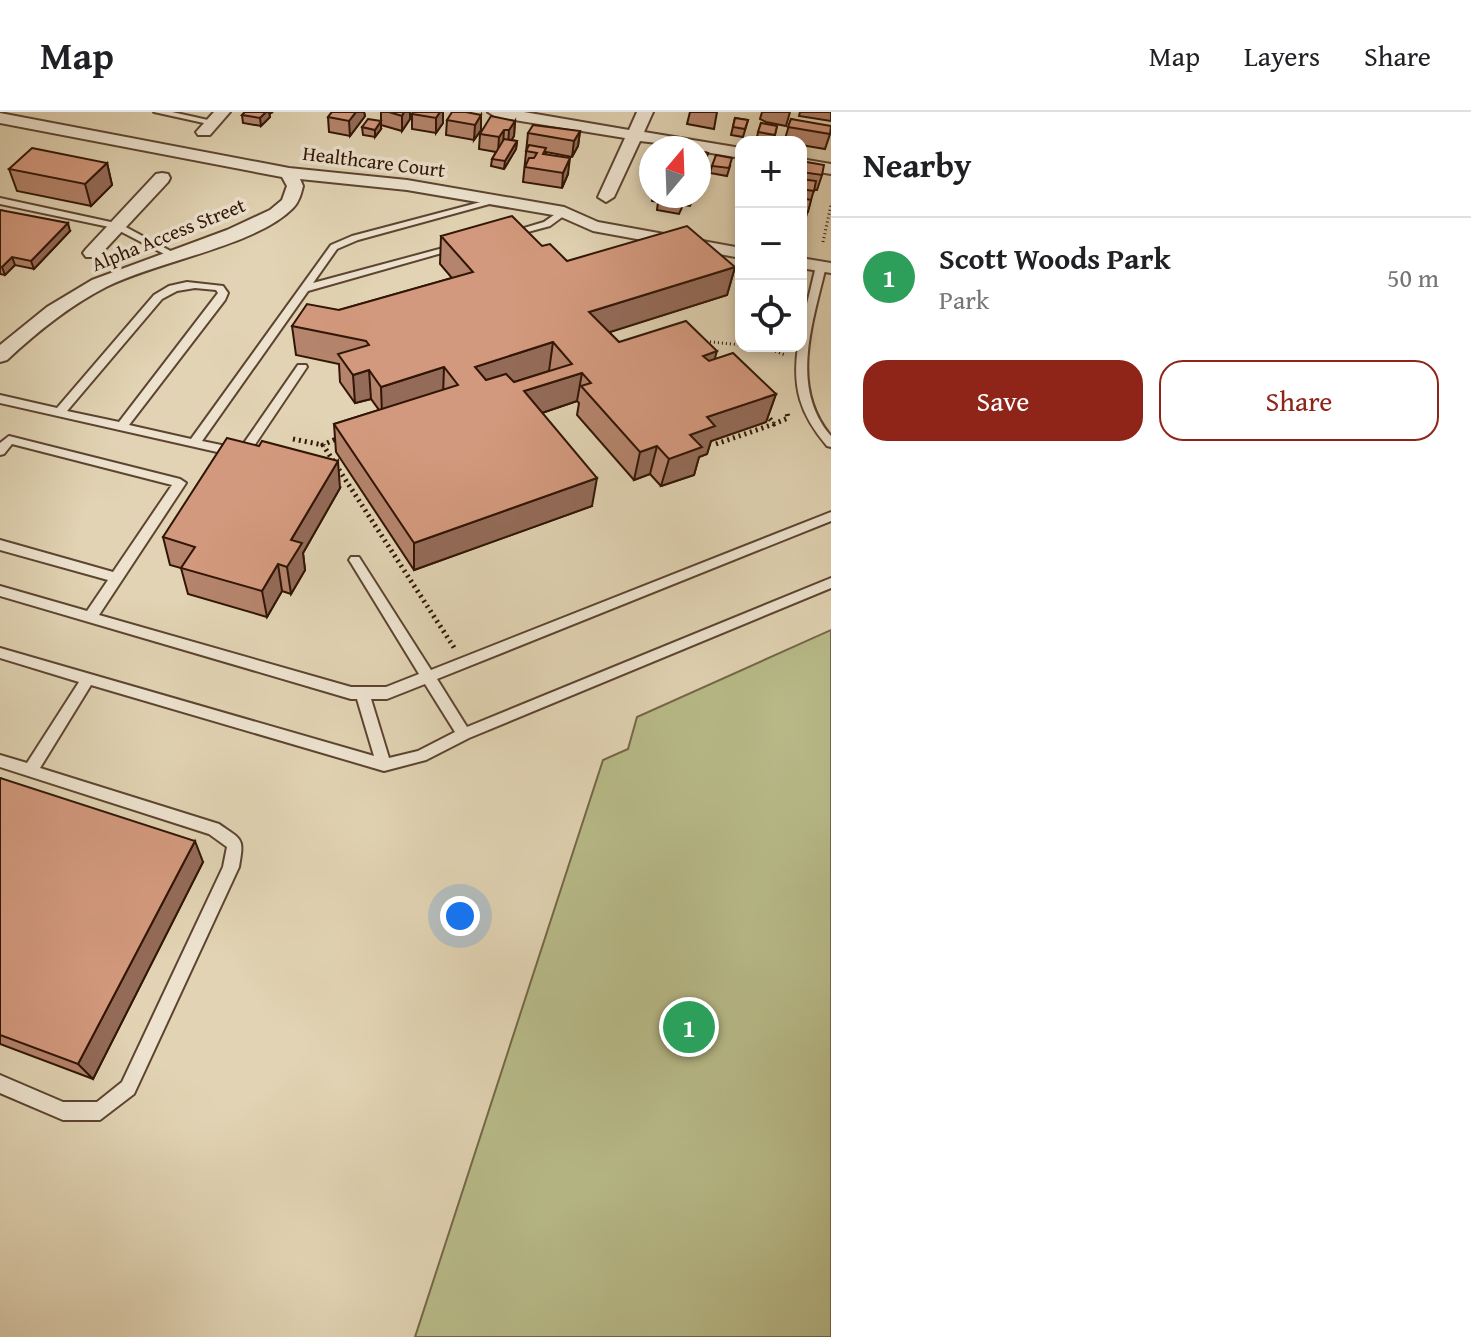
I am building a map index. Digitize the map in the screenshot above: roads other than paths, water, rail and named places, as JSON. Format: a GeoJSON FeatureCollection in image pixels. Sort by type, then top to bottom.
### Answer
{"type":"FeatureCollection","features":[{"type":"Feature","properties":{"kind":"street"},"geometry":{"type":"LineString","coordinates":[[496,112],[735,152]]}},
{"type":"Feature","properties":{"kind":"street"},"geometry":{"type":"LineString","coordinates":[[606,197],[645,112]]}},
{"type":"Feature","properties":{"kind":"street","name":"Healthcare Court"},"geometry":{"type":"LineString","coordinates":[[0,118],[289,173],[407,185],[499,200],[564,212],[593,226],[735,252]]}},
{"type":"Feature","properties":{"kind":"street"},"geometry":{"type":"LineString","coordinates":[[807,165],[831,169]]}},
{"type":"Feature","properties":{"kind":"street","name":"Alpha Access Street"},"geometry":{"type":"LineString","coordinates":[[0,356],[34,324],[77,296],[116,276],[275,214],[290,203],[293,195],[295,186],[289,173]]}},
{"type":"Feature","properties":{"kind":"street"},"geometry":{"type":"LineString","coordinates":[[92,253],[162,178]]}},
{"type":"Feature","properties":{"kind":"lane"},"geometry":{"type":"LineString","coordinates":[[158,112],[213,122]]}},
{"type":"Feature","properties":{"kind":"lane"},"geometry":{"type":"LineString","coordinates":[[194,443],[334,247],[499,200]]}},
{"type":"Feature","properties":{"kind":"lane"},"geometry":{"type":"LineString","coordinates":[[0,201],[117,226],[173,255]]}},
{"type":"Feature","properties":{"kind":"lane"},"geometry":{"type":"LineString","coordinates":[[495,238],[547,224],[564,212]]}},
{"type":"Feature","properties":{"kind":"lane"},"geometry":{"type":"LineString","coordinates":[[304,289],[468,245]]}},
{"type":"Feature","properties":{"kind":"lane"},"geometry":{"type":"LineString","coordinates":[[826,267],[800,361],[801,398],[816,429],[829,437]]}},
{"type":"Feature","properties":{"kind":"lane"},"geometry":{"type":"LineString","coordinates":[[60,412],[158,297],[172,287],[187,283],[219,288],[223,293],[220,300],[122,426]]}},
{"type":"Feature","properties":{"kind":"lane"},"geometry":{"type":"LineString","coordinates":[[0,399],[226,450],[248,446],[302,367]]}},
{"type":"Feature","properties":{"kind":"lane"},"geometry":{"type":"LineString","coordinates":[[0,451],[9,440],[180,483],[90,617]]}},
{"type":"Feature","properties":{"kind":"lane"},"geometry":{"type":"LineString","coordinates":[[0,591],[363,694],[387,693],[831,516]]}},
{"type":"Feature","properties":{"kind":"lane"},"geometry":{"type":"LineString","coordinates":[[0,545],[116,578]]}},
{"type":"Feature","properties":{"kind":"lane"},"geometry":{"type":"LineString","coordinates":[[355,560],[464,734]]}},
{"type":"Feature","properties":{"kind":"lane"},"geometry":{"type":"LineString","coordinates":[[0,653],[384,765],[421,756],[464,734],[831,583]]}},
{"type":"Feature","properties":{"kind":"lane"},"geometry":{"type":"LineString","coordinates":[[30,771],[88,679]]}},
{"type":"Feature","properties":{"kind":"lane"},"geometry":{"type":"LineString","coordinates":[[363,694],[384,765]]}},
{"type":"Feature","properties":{"kind":"lane"},"geometry":{"type":"LineString","coordinates":[[0,761],[214,829],[235,844],[231,867],[128,1088],[100,1111],[63,1111],[0,1084]]}},
{"type":"Feature","properties":{"kind":"place","name":"Scott Woods Park"},"geometry":{"type":"Point","coordinates":[689,1027]}}]}
